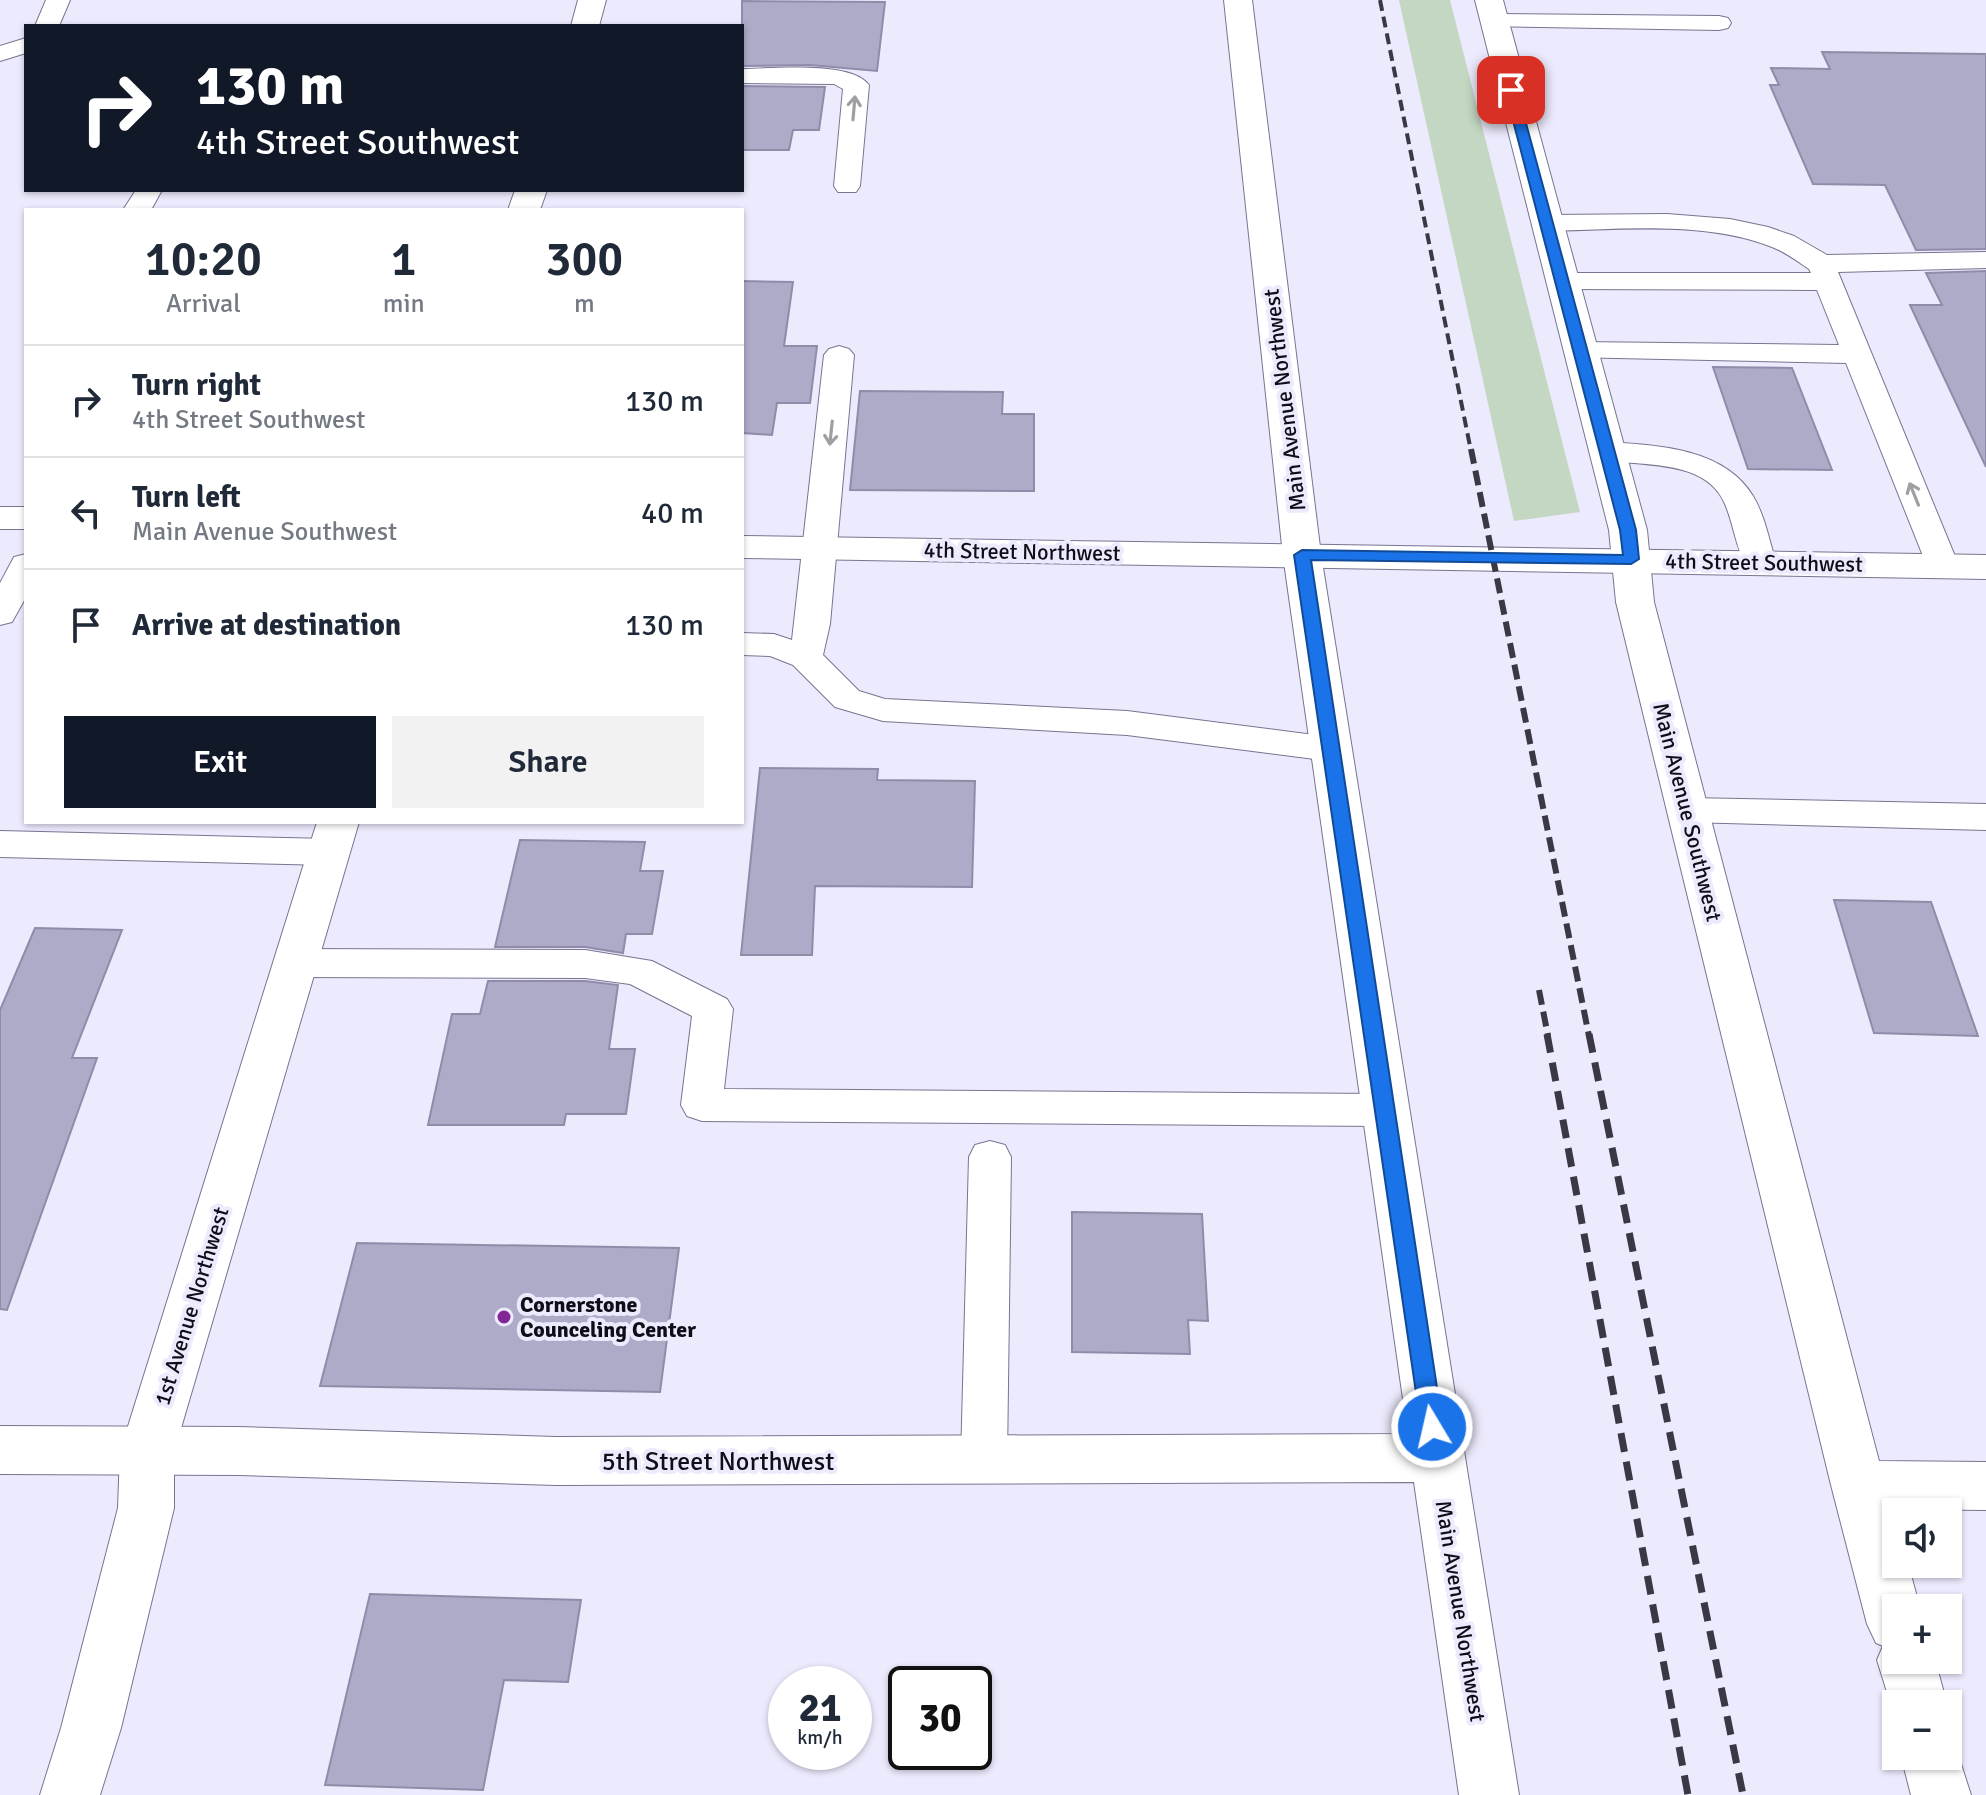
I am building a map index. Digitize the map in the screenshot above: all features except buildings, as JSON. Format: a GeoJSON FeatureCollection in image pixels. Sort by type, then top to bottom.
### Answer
{"type":"FeatureCollection","features":[{"type":"Feature","properties":{"kind":"street"},"geometry":{"type":"LineString","coordinates":[[586,24],[592,0]]}},
{"type":"Feature","properties":{"kind":"street","name":"Main Avenue Northwest"},"geometry":{"type":"LineString","coordinates":[[1238,0],[1302,555],[1489,1795]]}},
{"type":"Feature","properties":{"kind":"street","name":"Main Avenue Southwest"},"geometry":{"type":"LineString","coordinates":[[1491,10],[1628,530],[1635,602],[1888,1594]]}},
{"type":"Feature","properties":{"kind":"street"},"geometry":{"type":"LineString","coordinates":[[0,518],[24,518]]}},
{"type":"Feature","properties":{"kind":"street","name":"4th Street Northwest"},"geometry":{"type":"LineString","coordinates":[[744,547],[1302,555]]}},
{"type":"Feature","properties":{"kind":"street","name":"4th Street Southwest"},"geometry":{"type":"LineString","coordinates":[[1302,555],[1986,567]]}},
{"type":"Feature","properties":{"kind":"street","name":"1st Avenue Northwest"},"geometry":{"type":"LineString","coordinates":[[70,1795],[91,1728],[146,1508],[147,1452],[333,837]]}},
{"type":"Feature","properties":{"kind":"street","name":"5th Street Northwest"},"geometry":{"type":"LineString","coordinates":[[0,1450],[239,1451],[556,1461],[1437,1458]]}},
{"type":"Feature","properties":{"kind":"street"},"geometry":{"type":"LineString","coordinates":[[1858,1485],[1986,1486]]}},
{"type":"Feature","properties":{"kind":"street"},"geometry":{"type":"LineString","coordinates":[[1935,1770],[1941,1795]]}},
{"type":"Feature","properties":{"kind":"lane"},"geometry":{"type":"LineString","coordinates":[[48,24],[58,0]]}},
{"type":"Feature","properties":{"kind":"lane"},"geometry":{"type":"LineString","coordinates":[[1491,10],[1578,11],[1719,23]]}},
{"type":"Feature","properties":{"kind":"lane"},"geometry":{"type":"LineString","coordinates":[[0,54],[24,46]]}},
{"type":"Feature","properties":{"kind":"lane"},"geometry":{"type":"LineString","coordinates":[[744,76],[838,77],[856,85],[847,186]]}},
{"type":"Feature","properties":{"kind":"lane"},"geometry":{"type":"LineString","coordinates":[[1546,223],[1682,223],[1752,232],[1784,242],[1829,286],[1943,566]]}},
{"type":"Feature","properties":{"kind":"lane"},"geometry":{"type":"LineString","coordinates":[[1561,281],[1829,286],[1986,260]]}},
{"type":"Feature","properties":{"kind":"lane"},"geometry":{"type":"LineString","coordinates":[[1579,351],[1856,354]]}},
{"type":"Feature","properties":{"kind":"lane"},"geometry":{"type":"LineString","coordinates":[[805,657],[813,624],[839,355]]}},
{"type":"Feature","properties":{"kind":"lane"},"geometry":{"type":"LineString","coordinates":[[1606,451],[1647,453],[1680,460],[1715,473],[1737,495],[1760,562]]}},
{"type":"Feature","properties":{"kind":"lane"},"geometry":{"type":"LineString","coordinates":[[0,615],[24,568]]}},
{"type":"Feature","properties":{"kind":"lane"},"geometry":{"type":"LineString","coordinates":[[744,644],[774,645],[805,657],[847,699],[883,710],[1127,723],[1330,749]]}},
{"type":"Feature","properties":{"kind":"lane"},"geometry":{"type":"LineString","coordinates":[[1688,810],[1986,817]]}},
{"type":"Feature","properties":{"kind":"lane"},"geometry":{"type":"LineString","coordinates":[[0,844],[333,837]]}},
{"type":"Feature","properties":{"kind":"lane"},"geometry":{"type":"LineString","coordinates":[[296,963],[585,964],[638,971],[713,1009],[702,1105],[1384,1110]]}},
{"type":"Feature","properties":{"kind":"lane"},"geometry":{"type":"LineString","coordinates":[[984,1460],[990,1157]]}},
{"type":"Feature","properties":{"kind":"green space"},"geometry":{"type":"Polygon","coordinates":[[[1399,0],[1450,0],[1580,512],[1514,521],[1399,0]]]}},
{"type":"Feature","properties":{"kind":"railway"},"geometry":{"type":"LineString","coordinates":[[1380,0],[1471,451]]}},
{"type":"Feature","properties":{"kind":"railway"},"geometry":{"type":"LineString","coordinates":[[1471,449],[1589,1036]]}},
{"type":"Feature","properties":{"kind":"railway"},"geometry":{"type":"LineString","coordinates":[[1539,990],[1548,1036]]}},
{"type":"Feature","properties":{"kind":"railway"},"geometry":{"type":"LineString","coordinates":[[1547,1034],[1688,1795]]}},
{"type":"Feature","properties":{"kind":"railway"},"geometry":{"type":"LineString","coordinates":[[1589,1034],[1743,1795]]}},
{"type":"Feature","properties":{"kind":"place","name":"Cornerstone Counceling Center"},"geometry":{"type":"Point","coordinates":[504,1317]}},
{"type":"Feature","properties":{"kind":"route"},"geometry":{"type":"LineString","coordinates":[[1432,1427],[1302,555],[1631,559],[1628,530],[1511,90]]}}]}
